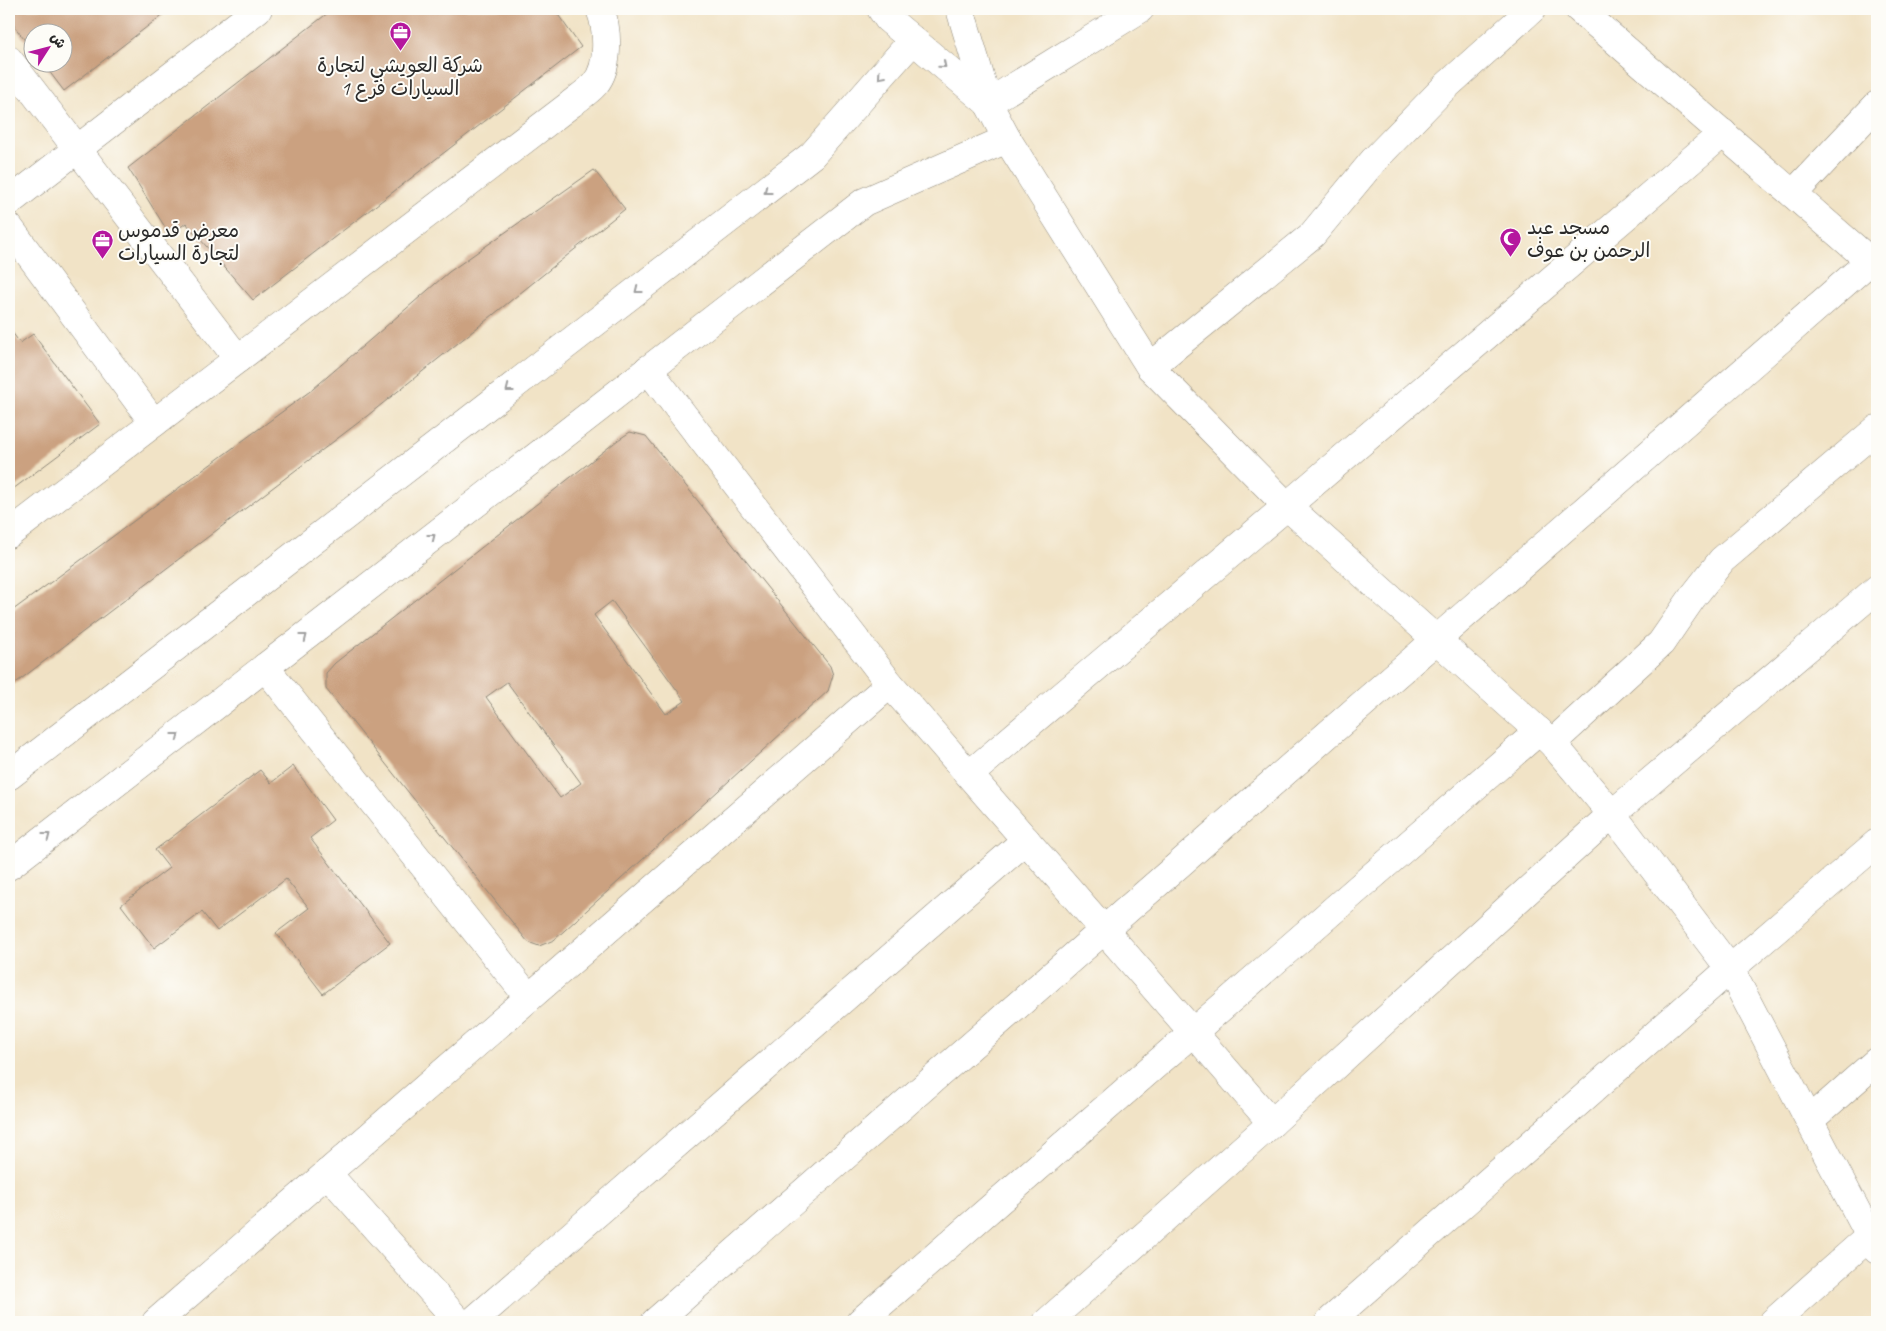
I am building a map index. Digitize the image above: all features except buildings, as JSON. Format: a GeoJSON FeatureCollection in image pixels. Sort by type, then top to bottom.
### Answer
{"type":"FeatureCollection","features":[{"type":"Feature","properties":{"kind":"street"},"geometry":{"type":"LineString","coordinates":[[9,202],[258,9]]}},
{"type":"Feature","properties":{"kind":"street"},"geometry":{"type":"LineString","coordinates":[[9,534],[595,84],[605,62],[606,22],[600,9]]}},
{"type":"Feature","properties":{"kind":"street"},"geometry":{"type":"LineString","coordinates":[[881,9],[888,19],[988,103]]}},
{"type":"Feature","properties":{"kind":"street"},"geometry":{"type":"LineString","coordinates":[[960,9],[988,103],[1007,139],[1150,367],[1287,506],[1546,737],[1612,814],[1730,969],[1875,1238],[1773,1322]]}},
{"type":"Feature","properties":{"kind":"street"},"geometry":{"type":"LineString","coordinates":[[988,103],[1140,9]]}},
{"type":"Feature","properties":{"kind":"street"},"geometry":{"type":"LineString","coordinates":[[1150,367],[1312,235],[1374,160],[1429,103],[1532,9]]}},
{"type":"Feature","properties":{"kind":"street"},"geometry":{"type":"LineString","coordinates":[[654,1322],[1437,640],[1874,264],[1579,9]]}},
{"type":"Feature","properties":{"kind":"street"},"geometry":{"type":"LineString","coordinates":[[9,776],[812,156],[913,40]]}},
{"type":"Feature","properties":{"kind":"street"},"geometry":{"type":"LineString","coordinates":[[9,60],[238,359]]}},
{"type":"Feature","properties":{"kind":"street"},"geometry":{"type":"LineString","coordinates":[[1793,194],[1877,105]]}},
{"type":"Feature","properties":{"kind":"street"},"geometry":{"type":"LineString","coordinates":[[970,774],[1723,133]]}},
{"type":"Feature","properties":{"kind":"street"},"geometry":{"type":"LineString","coordinates":[[9,866],[864,202],[1007,139]]}},
{"type":"Feature","properties":{"kind":"street"},"geometry":{"type":"LineString","coordinates":[[9,227],[154,423]]}},
{"type":"Feature","properties":{"kind":"street"},"geometry":{"type":"LineString","coordinates":[[648,370],[890,684],[1272,1123]]}},
{"type":"Feature","properties":{"kind":"street"},"geometry":{"type":"LineString","coordinates":[[860,1322],[1192,1032],[1661,643],[1692,598],[1722,560],[1877,429]]}},
{"type":"Feature","properties":{"kind":"street"},"geometry":{"type":"LineString","coordinates":[[1047,1322],[1272,1123],[1612,814],[1877,589]]}},
{"type":"Feature","properties":{"kind":"street"},"geometry":{"type":"LineString","coordinates":[[265,667],[529,998]]}},
{"type":"Feature","properties":{"kind":"street"},"geometry":{"type":"LineString","coordinates":[[156,1322],[890,684]]}},
{"type":"Feature","properties":{"kind":"street"},"geometry":{"type":"LineString","coordinates":[[472,1322],[1026,840]]}},
{"type":"Feature","properties":{"kind":"street"},"geometry":{"type":"LineString","coordinates":[[1329,1322],[1730,969],[1877,843]]}},
{"type":"Feature","properties":{"kind":"street"},"geometry":{"type":"LineString","coordinates":[[1810,1120],[1877,1061]]}},
{"type":"Feature","properties":{"kind":"street"},"geometry":{"type":"LineString","coordinates":[[327,1173],[459,1322]]}},
{"type":"Feature","properties":{"kind":"place","name":"شركة العويشي لتجارة السيارات فرع 1"},"geometry":{"type":"Point","coordinates":[400,52]}},
{"type":"Feature","properties":{"kind":"place","name":"مسجد عبد الرحمن بن عوف"},"geometry":{"type":"Point","coordinates":[1511,257]}},
{"type":"Feature","properties":{"kind":"place","name":"معرض قدموس لتجارة السيارات"},"geometry":{"type":"Point","coordinates":[102,260]}}]}
